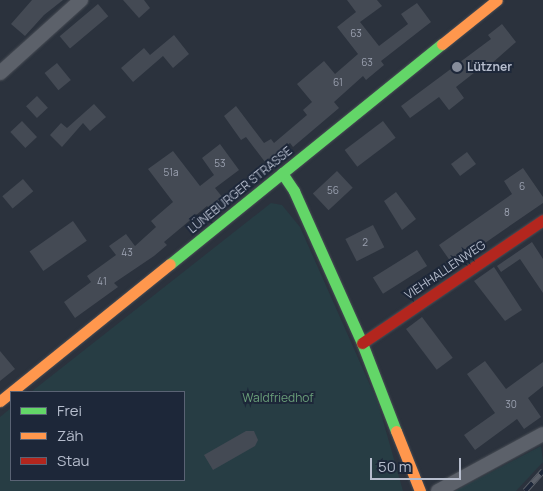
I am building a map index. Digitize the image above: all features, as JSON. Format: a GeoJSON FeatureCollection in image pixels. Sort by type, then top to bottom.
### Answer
{"type":"FeatureCollection","features":[{"type":"Feature","properties":{"kind":"main road","name":"LÜNEBURGER STRASSE"},"geometry":{"type":"LineString","coordinates":[[12,391],[282,173],[487,3]]}},
{"type":"Feature","properties":{"kind":"main road"},"geometry":{"type":"LineString","coordinates":[[282,173],[294,192],[362,343],[420,491]]}},
{"type":"Feature","properties":{"kind":"main road","name":"VIEHHALLENWEG"},"geometry":{"type":"LineString","coordinates":[[362,343],[543,220]]}},
{"type":"Feature","properties":{"kind":"main road","name":"LÜNEBURGER STRASSE"},"geometry":{"type":"LineString","coordinates":[[0,401],[10,393]]}},
{"type":"Feature","properties":{"kind":"street"},"geometry":{"type":"LineString","coordinates":[[0,73],[81,0]]}},
{"type":"Feature","properties":{"kind":"street"},"geometry":{"type":"LineString","coordinates":[[438,491],[543,434]]}},
{"type":"Feature","properties":{"kind":"green space","name":"Waldfriedhof"},"geometry":{"type":"Polygon","coordinates":[[[271,203],[282,205],[300,227],[378,403],[403,491],[0,491],[0,417],[10,409],[10,481],[185,481],[185,391],[32,391],[271,203]]]}},
{"type":"Feature","properties":{"kind":"green space"},"geometry":{"type":"Polygon","coordinates":[[[541,446],[543,462],[516,491],[455,491],[541,446]]]}},
{"type":"Feature","properties":{"kind":"building"},"geometry":{"type":"Polygon","coordinates":[[[32,0],[63,0],[44,15],[25,36],[11,24],[32,0]]]}},
{"type":"Feature","properties":{"kind":"building"},"geometry":{"type":"Polygon","coordinates":[[[123,0],[144,0],[150,8],[139,18],[123,0]]]}},
{"type":"Feature","properties":{"kind":"building"},"geometry":{"type":"Polygon","coordinates":[[[347,0],[377,0],[382,6],[360,22],[379,46],[408,24],[401,14],[417,3],[431,22],[381,61],[384,65],[366,80],[363,76],[334,102],[339,108],[293,147],[290,143],[265,162],[246,137],[241,140],[224,116],[236,106],[264,143],[271,139],[274,143],[307,115],[303,110],[312,102],[297,84],[324,61],[335,74],[358,54],[337,27],[356,12],[347,0]]]}},
{"type":"Feature","properties":{"kind":"building"},"geometry":{"type":"Polygon","coordinates":[[[98,4],[108,16],[70,48],[60,36],[98,4]]]}},
{"type":"Feature","properties":{"kind":"building"},"geometry":{"type":"Polygon","coordinates":[[[502,24],[516,42],[482,72],[479,69],[456,87],[464,98],[449,110],[439,97],[410,118],[401,106],[491,39],[488,35],[502,24]]]}},
{"type":"Feature","properties":{"kind":"building"},"geometry":{"type":"Polygon","coordinates":[[[174,35],[189,54],[173,68],[163,56],[133,82],[121,68],[144,48],[150,55],[174,35]]]}},
{"type":"Feature","properties":{"kind":"building"},"geometry":{"type":"Polygon","coordinates":[[[57,63],[71,80],[58,90],[45,73],[57,63]]]}},
{"type":"Feature","properties":{"kind":"building"},"geometry":{"type":"Polygon","coordinates":[[[37,96],[48,108],[37,118],[26,106],[37,96]]]}},
{"type":"Feature","properties":{"kind":"building"},"geometry":{"type":"Polygon","coordinates":[[[94,104],[106,117],[90,131],[83,123],[62,147],[50,135],[61,123],[67,128],[94,104]]]}},
{"type":"Feature","properties":{"kind":"building"},"geometry":{"type":"Polygon","coordinates":[[[22,121],[37,137],[25,148],[10,132],[22,121]]]}},
{"type":"Feature","properties":{"kind":"building"},"geometry":{"type":"Polygon","coordinates":[[[383,121],[396,138],[357,167],[345,150],[383,121]]]}},
{"type":"Feature","properties":{"kind":"building"},"geometry":{"type":"Polygon","coordinates":[[[220,144],[239,170],[215,188],[223,198],[209,208],[207,206],[164,242],[167,245],[154,256],[114,283],[118,287],[75,318],[64,302],[91,282],[87,276],[116,255],[109,246],[126,234],[135,246],[156,227],[151,221],[173,202],[148,169],[173,151],[200,186],[214,175],[202,158],[220,144]]]}},
{"type":"Feature","properties":{"kind":"building"},"geometry":{"type":"Polygon","coordinates":[[[467,152],[476,164],[460,176],[451,164],[467,152]]]}},
{"type":"Feature","properties":{"kind":"building"},"geometry":{"type":"Polygon","coordinates":[[[523,168],[543,197],[543,203],[453,265],[439,245],[512,194],[504,181],[523,168]]]}},
{"type":"Feature","properties":{"kind":"building"},"geometry":{"type":"Polygon","coordinates":[[[337,171],[353,188],[329,210],[313,194],[337,171]]]}},
{"type":"Feature","properties":{"kind":"building"},"geometry":{"type":"Polygon","coordinates":[[[23,179],[33,191],[13,209],[2,196],[23,179]]]}},
{"type":"Feature","properties":{"kind":"building"},"geometry":{"type":"Polygon","coordinates":[[[396,192],[416,219],[402,230],[384,201],[396,192]]]}},
{"type":"Feature","properties":{"kind":"building"},"geometry":{"type":"Polygon","coordinates":[[[73,221],[87,241],[43,271],[30,251],[73,221]]]}},
{"type":"Feature","properties":{"kind":"building"},"geometry":{"type":"Polygon","coordinates":[[[373,225],[384,247],[357,261],[345,239],[373,225]]]}},
{"type":"Feature","properties":{"kind":"building"},"geometry":{"type":"Polygon","coordinates":[[[532,242],[543,259],[543,293],[520,259],[501,272],[497,266],[532,242]]]}},
{"type":"Feature","properties":{"kind":"building"},"geometry":{"type":"Polygon","coordinates":[[[417,250],[427,266],[383,294],[373,278],[417,250]]]}},
{"type":"Feature","properties":{"kind":"building"},"geometry":{"type":"Polygon","coordinates":[[[494,267],[522,310],[505,321],[474,281],[494,267]]]}},
{"type":"Feature","properties":{"kind":"building"},"geometry":{"type":"Polygon","coordinates":[[[422,317],[453,358],[437,370],[406,329],[422,317]]]}},
{"type":"Feature","properties":{"kind":"building"},"geometry":{"type":"Polygon","coordinates":[[[0,351],[15,369],[0,381],[0,351]]]}},
{"type":"Feature","properties":{"kind":"building"},"geometry":{"type":"Polygon","coordinates":[[[485,361],[506,389],[543,362],[543,386],[528,398],[541,417],[524,429],[517,419],[475,450],[464,435],[495,413],[467,374],[485,361]]]}},
{"type":"Feature","properties":{"kind":"building"},"geometry":{"type":"Polygon","coordinates":[[[246,431],[254,431],[258,440],[255,446],[213,470],[204,455],[246,431]]]}},
{"type":"Feature","properties":{"kind":"railway"},"geometry":{"type":"LineString","coordinates":[[525,491],[543,471]]}},
{"type":"Feature","properties":{"kind":"traffic: fast"},"geometry":{"type":"LineString","coordinates":[[170,264],[442,44]]}},
{"type":"Feature","properties":{"kind":"traffic: fast"},"geometry":{"type":"LineString","coordinates":[[282,173],[294,191],[362,343],[396,431]]}},
{"type":"Feature","properties":{"kind":"traffic: slow"},"geometry":{"type":"LineString","coordinates":[[442,44],[497,0]]}},
{"type":"Feature","properties":{"kind":"traffic: slow"},"geometry":{"type":"LineString","coordinates":[[12,391],[170,264]]}},
{"type":"Feature","properties":{"kind":"traffic: slow"},"geometry":{"type":"LineString","coordinates":[[0,401],[10,393]]}},
{"type":"Feature","properties":{"kind":"traffic: slow"},"geometry":{"type":"LineString","coordinates":[[396,431],[420,491]]}},
{"type":"Feature","properties":{"kind":"traffic: jam"},"geometry":{"type":"LineString","coordinates":[[362,343],[543,220]]}},
{"type":"Feature","properties":{"kind":"place","name":"Lützner"},"geometry":{"type":"Point","coordinates":[457,67]}}]}
